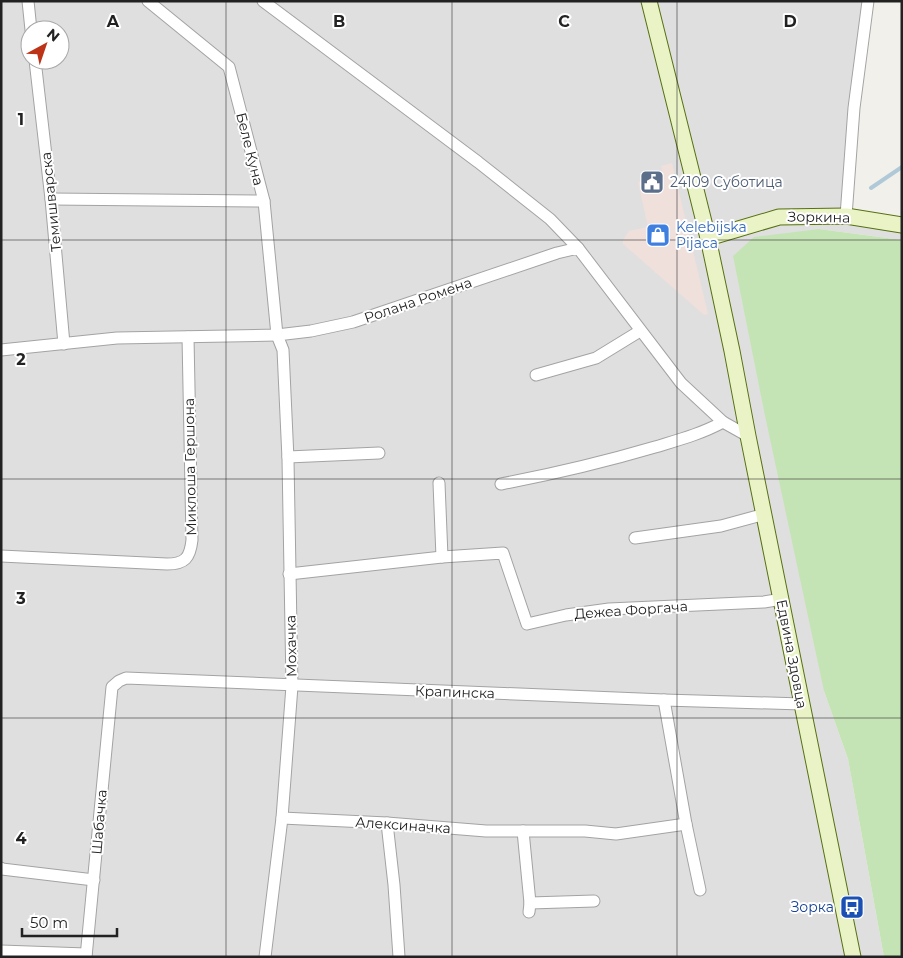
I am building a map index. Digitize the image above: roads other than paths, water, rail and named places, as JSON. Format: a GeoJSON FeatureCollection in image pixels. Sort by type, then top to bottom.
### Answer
{"type":"FeatureCollection","features":[{"type":"Feature","properties":{"kind":"main road","name":"Едвина Здовца"},"geometry":{"type":"LineString","coordinates":[[649,1],[708,238],[853,957]]}},
{"type":"Feature","properties":{"kind":"main road","name":"Зоркина"},"geometry":{"type":"LineString","coordinates":[[708,238],[779,217],[846,216],[902,225]]}},
{"type":"Feature","properties":{"kind":"street"},"geometry":{"type":"LineString","coordinates":[[28,1],[30,20]]}},
{"type":"Feature","properties":{"kind":"street","name":"Беле Куна"},"geometry":{"type":"LineString","coordinates":[[148,1],[229,67],[264,201],[277,335]]}},
{"type":"Feature","properties":{"kind":"street"},"geometry":{"type":"LineString","coordinates":[[263,1],[478,162],[550,219],[578,248],[681,383],[723,422],[748,436]]}},
{"type":"Feature","properties":{"kind":"street"},"geometry":{"type":"LineString","coordinates":[[846,216],[854,108],[868,1]]}},
{"type":"Feature","properties":{"kind":"street","name":"Темишварска"},"geometry":{"type":"LineString","coordinates":[[36,70],[51,199],[64,344]]}},
{"type":"Feature","properties":{"kind":"street"},"geometry":{"type":"LineString","coordinates":[[51,199],[264,201]]}},
{"type":"Feature","properties":{"kind":"street","name":"Ролана Ромена"},"geometry":{"type":"LineString","coordinates":[[1,350],[118,338],[277,335],[311,331],[353,322],[557,253],[578,248]]}},
{"type":"Feature","properties":{"kind":"street"},"geometry":{"type":"LineString","coordinates":[[536,375],[596,358],[640,331]]}},
{"type":"Feature","properties":{"kind":"street","name":"Мохачка"},"geometry":{"type":"LineString","coordinates":[[265,957],[282,818],[292,686],[288,458],[283,350],[277,335]]}},
{"type":"Feature","properties":{"kind":"street","name":"Миклоша Гершона"},"geometry":{"type":"LineString","coordinates":[[1,556],[167,564],[180,563],[184,560],[190,550],[192,540],[188,337]]}},
{"type":"Feature","properties":{"kind":"street"},"geometry":{"type":"LineString","coordinates":[[501,484],[556,473],[639,452],[706,432],[723,422]]}},
{"type":"Feature","properties":{"kind":"street"},"geometry":{"type":"LineString","coordinates":[[288,458],[379,453]]}},
{"type":"Feature","properties":{"kind":"street"},"geometry":{"type":"LineString","coordinates":[[439,483],[442,557]]}},
{"type":"Feature","properties":{"kind":"street"},"geometry":{"type":"LineString","coordinates":[[635,538],[721,526],[764,514]]}},
{"type":"Feature","properties":{"kind":"street","name":"Дежеа Форгача"},"geometry":{"type":"LineString","coordinates":[[289,574],[442,557],[503,553],[527,624],[566,615],[609,609],[764,602],[782,599]]}},
{"type":"Feature","properties":{"kind":"street","name":"Крапинска"},"geometry":{"type":"LineString","coordinates":[[112,688],[119,681],[126,678],[292,686],[802,704]]}},
{"type":"Feature","properties":{"kind":"street","name":"Шабачка"},"geometry":{"type":"LineString","coordinates":[[86,956],[112,688]]}},
{"type":"Feature","properties":{"kind":"street"},"geometry":{"type":"LineString","coordinates":[[664,700],[700,890]]}},
{"type":"Feature","properties":{"kind":"street","name":"Алексиначка"},"geometry":{"type":"LineString","coordinates":[[282,818],[387,823],[486,831],[585,831],[616,834],[686,824]]}},
{"type":"Feature","properties":{"kind":"street"},"geometry":{"type":"LineString","coordinates":[[387,823],[399,957]]}},
{"type":"Feature","properties":{"kind":"street"},"geometry":{"type":"LineString","coordinates":[[523,831],[530,908],[594,901]]}},
{"type":"Feature","properties":{"kind":"street"},"geometry":{"type":"LineString","coordinates":[[1,868],[2,870],[94,880]]}},
{"type":"Feature","properties":{"kind":"street"},"geometry":{"type":"LineString","coordinates":[[1,951],[86,956]]}},
{"type":"Feature","properties":{"kind":"waterway"},"geometry":{"type":"LineString","coordinates":[[871,188],[902,167]]}},
{"type":"Feature","properties":{"kind":"place","name":"24109 Суботица"},"geometry":{"type":"Point","coordinates":[652,182]}},
{"type":"Feature","properties":{"kind":"place","name":"Kelebijska Pijaca"},"geometry":{"type":"Point","coordinates":[658,235]}},
{"type":"Feature","properties":{"kind":"place","name":"Зорка"},"geometry":{"type":"Point","coordinates":[852,907]}}]}
